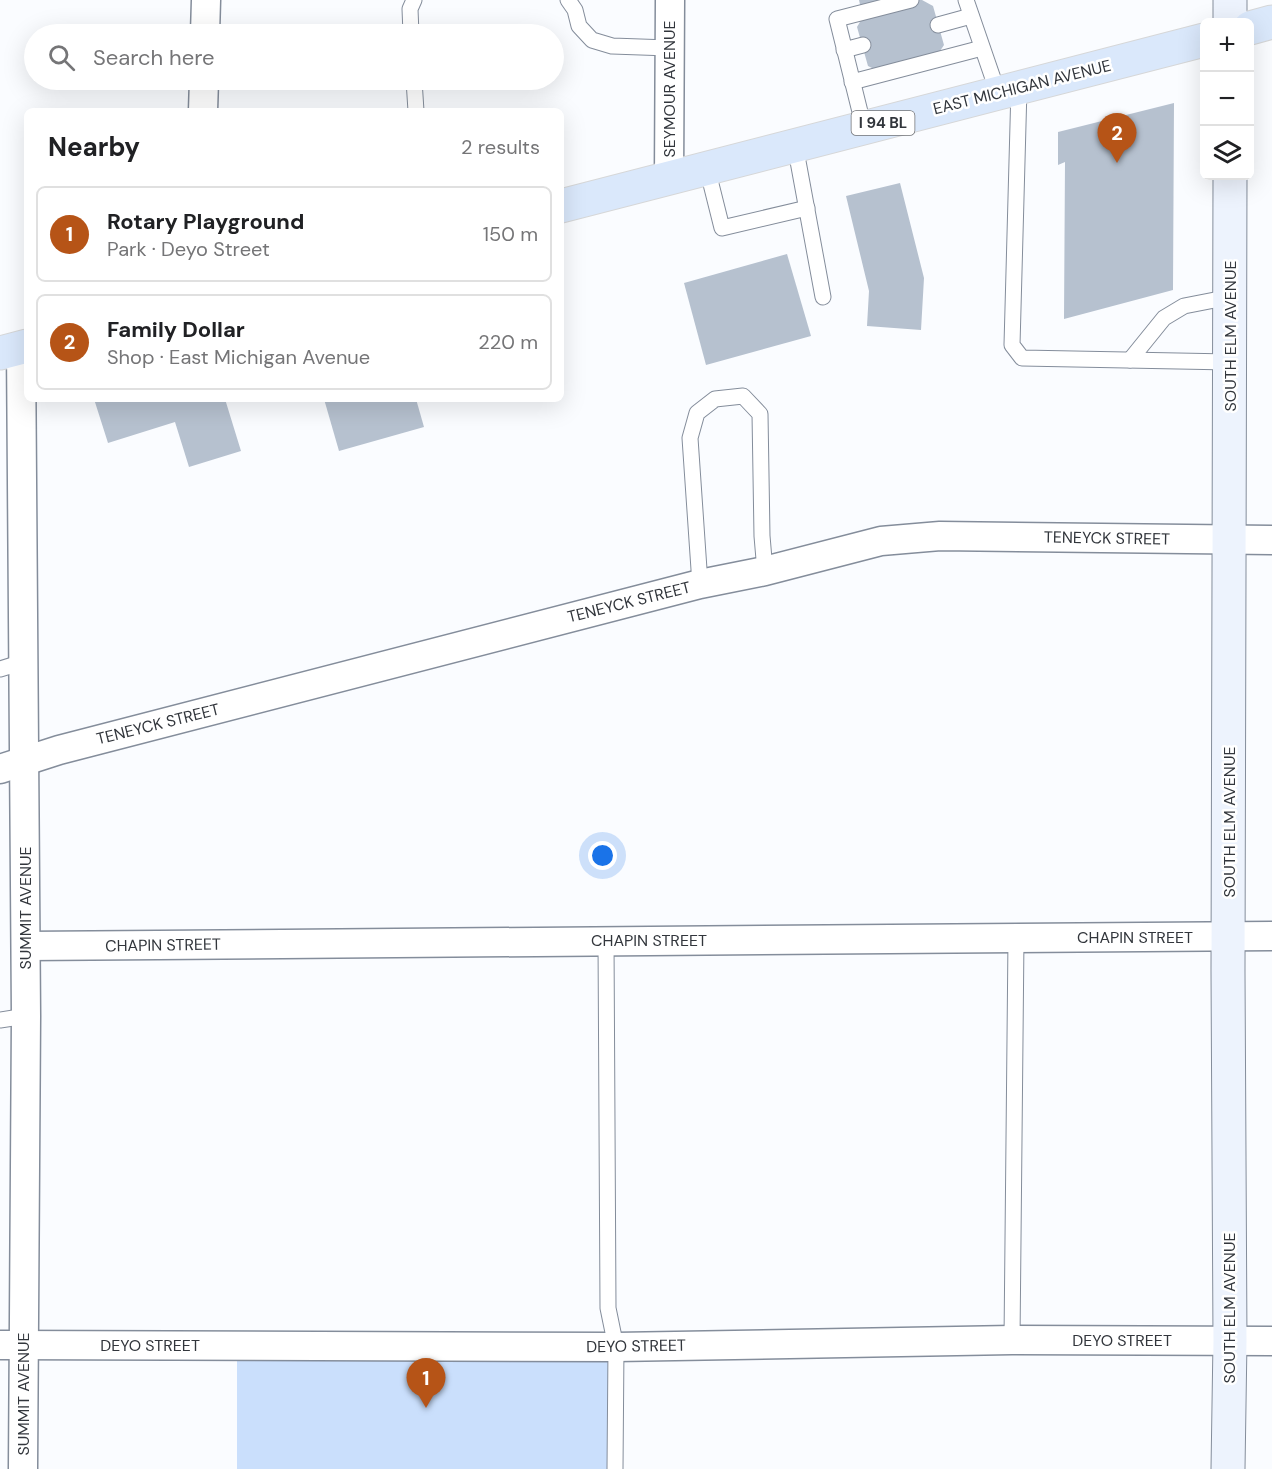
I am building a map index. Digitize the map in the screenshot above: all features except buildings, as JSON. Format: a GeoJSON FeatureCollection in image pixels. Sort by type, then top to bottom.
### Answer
{"type":"FeatureCollection","features":[{"type":"Feature","properties":{"kind":"main road"},"geometry":{"type":"LineString","coordinates":[[1254,27],[1272,22]]}},
{"type":"Feature","properties":{"kind":"main road","name":"EAST MICHIGAN AVENUE"},"geometry":{"type":"LineString","coordinates":[[564,205],[1200,41]]}},
{"type":"Feature","properties":{"kind":"street"},"geometry":{"type":"LineString","coordinates":[[205,24],[206,0]]}},
{"type":"Feature","properties":{"kind":"street","name":"SEYMOUR AVENUE"},"geometry":{"type":"LineString","coordinates":[[669,178],[670,0]]}},
{"type":"Feature","properties":{"kind":"street"},"geometry":{"type":"LineString","coordinates":[[1230,0],[1230,18]]}},
{"type":"Feature","properties":{"kind":"street"},"geometry":{"type":"LineString","coordinates":[[203,108],[204,90]]}},
{"type":"Feature","properties":{"kind":"street","name":"SOUTH ELM AVENUE"},"geometry":{"type":"LineString","coordinates":[[1228,1469],[1230,1341],[1228,936],[1231,540],[1230,180]]}},
{"type":"Feature","properties":{"kind":"street","name":"SUMMIT AVENUE"},"geometry":{"type":"LineString","coordinates":[[16,349],[12,766],[26,946],[13,1018],[11,1344],[23,1469]]}},
{"type":"Feature","properties":{"kind":"street","name":"TENEYCK STREET"},"geometry":{"type":"LineString","coordinates":[[12,766],[59,750],[700,584],[765,571],[881,541],[940,536],[1272,540]]}},
{"type":"Feature","properties":{"kind":"street","name":"CHAPIN STREET"},"geometry":{"type":"LineString","coordinates":[[26,946],[1272,936]]}},
{"type":"Feature","properties":{"kind":"street","name":"DEYO STREET"},"geometry":{"type":"LineString","coordinates":[[11,1344],[616,1347],[1012,1340],[1272,1341]]}},
{"type":"Feature","properties":{"kind":"lane"},"geometry":{"type":"LineString","coordinates":[[411,24],[410,9],[414,0]]}},
{"type":"Feature","properties":{"kind":"lane"},"geometry":{"type":"LineString","coordinates":[[568,0],[575,10],[579,26],[592,40],[612,46],[669,48]]}},
{"type":"Feature","properties":{"kind":"lane"},"geometry":{"type":"LineString","coordinates":[[864,128],[837,19],[911,0]]}},
{"type":"Feature","properties":{"kind":"lane"},"geometry":{"type":"LineString","coordinates":[[966,0],[982,48],[1009,90],[1012,345],[1022,358],[1230,362]]}},
{"type":"Feature","properties":{"kind":"lane"},"geometry":{"type":"LineString","coordinates":[[939,25],[971,16]]}},
{"type":"Feature","properties":{"kind":"lane"},"geometry":{"type":"LineString","coordinates":[[844,50],[862,45]]}},
{"type":"Feature","properties":{"kind":"lane"},"geometry":{"type":"LineString","coordinates":[[852,82],[982,48]]}},
{"type":"Feature","properties":{"kind":"lane"},"geometry":{"type":"LineString","coordinates":[[415,90],[416,108]]}},
{"type":"Feature","properties":{"kind":"lane"},"geometry":{"type":"LineString","coordinates":[[795,145],[823,297]]}},
{"type":"Feature","properties":{"kind":"lane"},"geometry":{"type":"LineString","coordinates":[[707,168],[722,228],[807,208]]}},
{"type":"Feature","properties":{"kind":"lane"},"geometry":{"type":"LineString","coordinates":[[1130,360],[1164,318],[1184,306],[1230,297]]}},
{"type":"Feature","properties":{"kind":"lane"},"geometry":{"type":"LineString","coordinates":[[700,584],[690,438],[697,413],[715,399],[743,396],[760,414],[765,571]]}},
{"type":"Feature","properties":{"kind":"lane"},"geometry":{"type":"LineString","coordinates":[[1012,1340],[1016,938]]}},
{"type":"Feature","properties":{"kind":"lane"},"geometry":{"type":"LineString","coordinates":[[606,940],[608,1308],[616,1347],[615,1469]]}},
{"type":"Feature","properties":{"kind":"shaded area"},"geometry":{"type":"Polygon","coordinates":[[[237,1345],[616,1347],[614,1469],[237,1469],[237,1345]]]}},
{"type":"Feature","properties":{"kind":"place","name":"Family Dollar"},"geometry":{"type":"Point","coordinates":[1117,163]}},
{"type":"Feature","properties":{"kind":"place","name":"Rotary Playground"},"geometry":{"type":"Point","coordinates":[426,1408]}}]}
